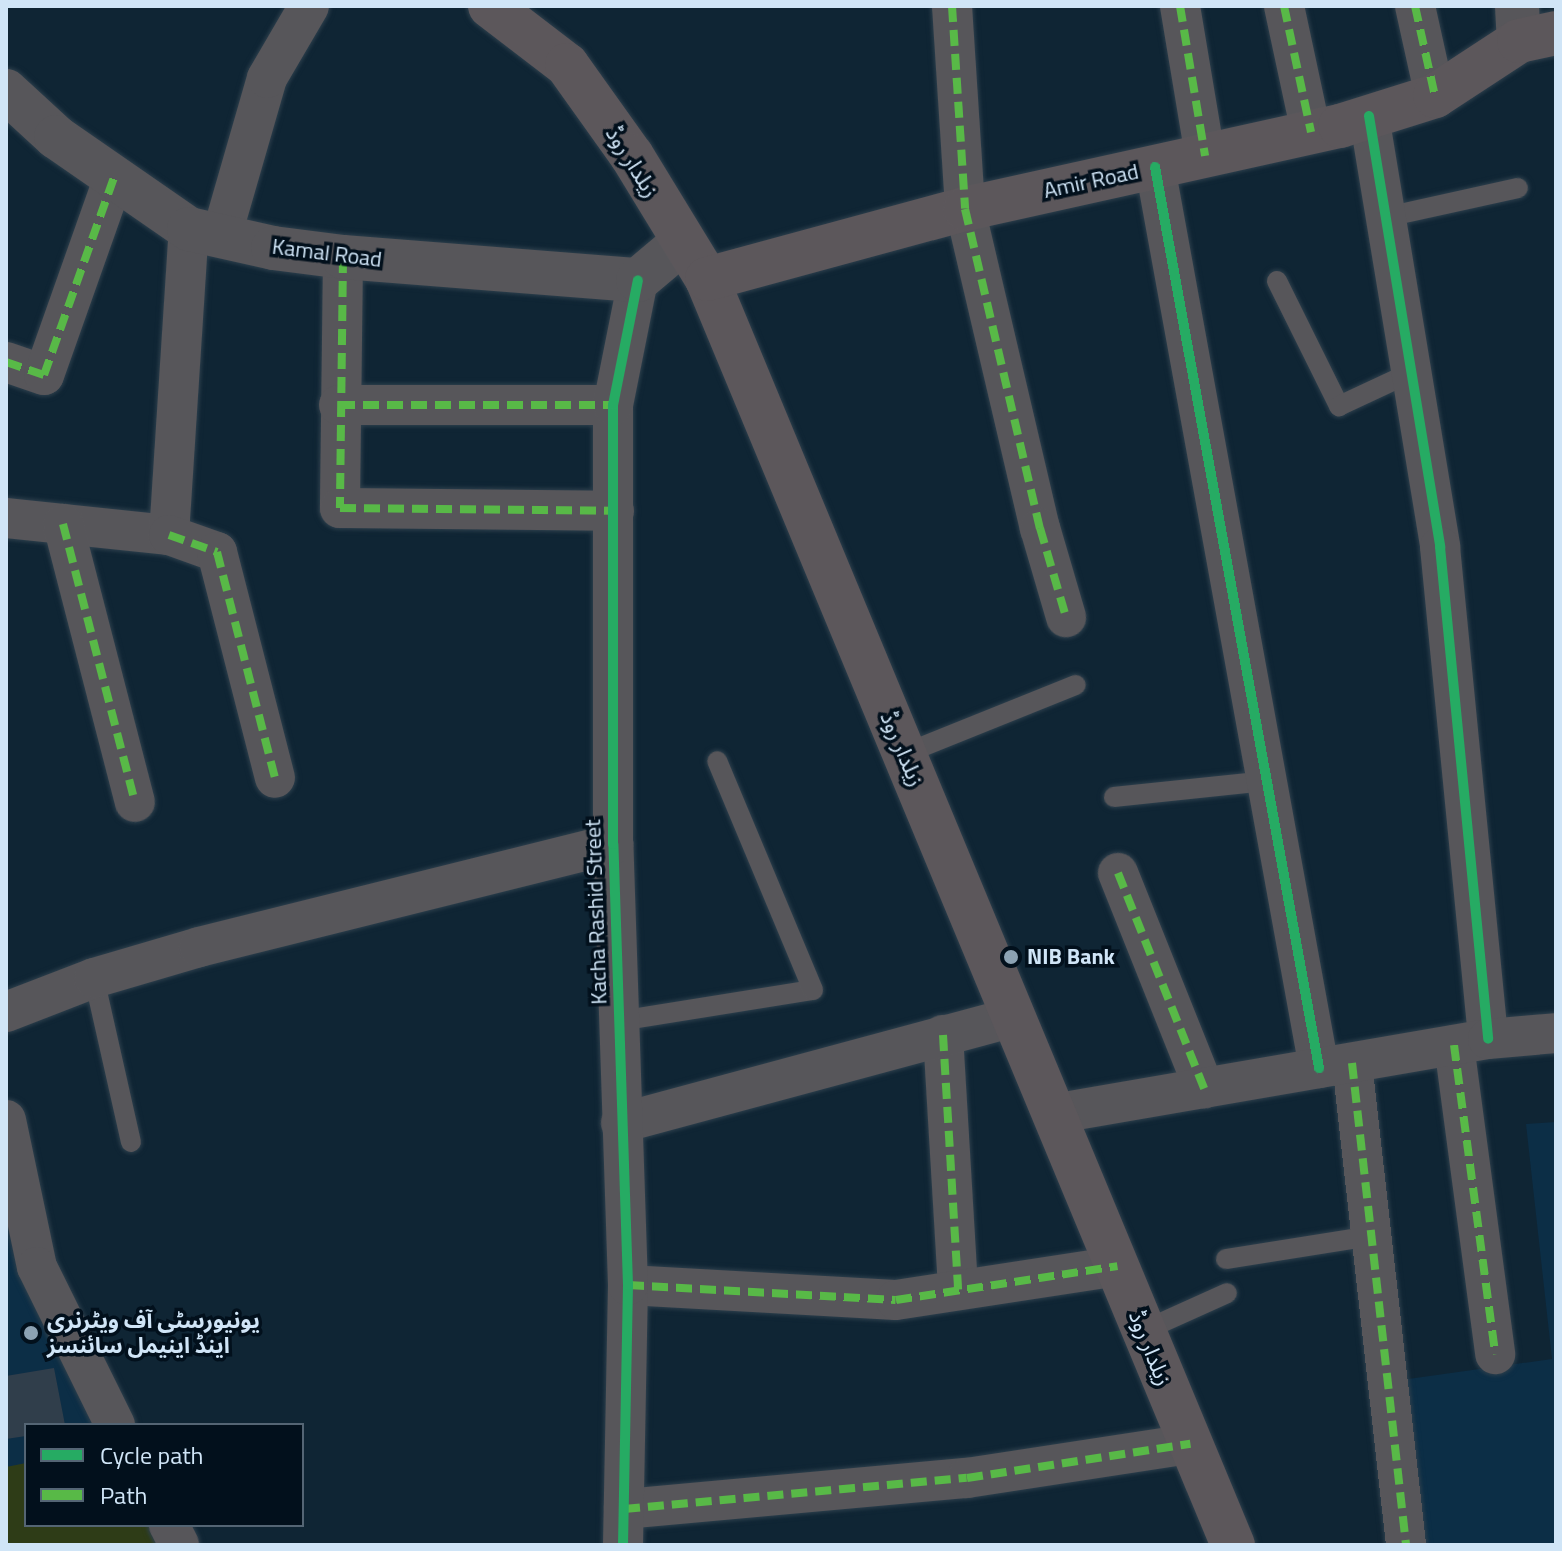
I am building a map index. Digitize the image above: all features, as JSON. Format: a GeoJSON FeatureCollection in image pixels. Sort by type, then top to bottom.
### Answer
{"type":"FeatureCollection","features":[{"type":"Feature","properties":{"kind":"main road","name":"زیلدار روڈ"},"geometry":{"type":"LineString","coordinates":[[490,6],[567,65],[632,156],[682,243],[707,279],[1233,1545]]}},
{"type":"Feature","properties":{"kind":"main road","name":"Amir Road"},"geometry":{"type":"LineString","coordinates":[[707,279],[965,209],[1311,132],[1435,96],[1531,27]]}},
{"type":"Feature","properties":{"kind":"street"},"geometry":{"type":"LineString","coordinates":[[169,535],[205,232],[267,78],[309,6]]}},
{"type":"Feature","properties":{"kind":"street"},"geometry":{"type":"LineString","coordinates":[[952,6],[965,209],[1040,528],[1066,617]]}},
{"type":"Feature","properties":{"kind":"street"},"geometry":{"type":"LineString","coordinates":[[1180,6],[1205,156]]}},
{"type":"Feature","properties":{"kind":"street"},"geometry":{"type":"LineString","coordinates":[[1284,6],[1311,132]]}},
{"type":"Feature","properties":{"kind":"street"},"geometry":{"type":"LineString","coordinates":[[1415,6],[1435,96]]}},
{"type":"Feature","properties":{"kind":"street","name":"Kamal Road"},"geometry":{"type":"LineString","coordinates":[[6,91],[56,137],[114,177],[205,232],[273,248],[343,257],[638,280]]}},
{"type":"Feature","properties":{"kind":"street"},"geometry":{"type":"LineString","coordinates":[[1369,116],[1440,547],[1471,1042],[1495,1354]]}},
{"type":"Feature","properties":{"kind":"street"},"geometry":{"type":"LineString","coordinates":[[1155,167],[1267,781],[1335,1066],[1371,1236],[1406,1545]]}},
{"type":"Feature","properties":{"kind":"street"},"geometry":{"type":"LineString","coordinates":[[6,362],[44,375],[114,177]]}},
{"type":"Feature","properties":{"kind":"street"},"geometry":{"type":"LineString","coordinates":[[638,280],[682,243]]}},
{"type":"Feature","properties":{"kind":"street"},"geometry":{"type":"LineString","coordinates":[[343,257],[340,508],[614,511]]}},
{"type":"Feature","properties":{"kind":"street","name":"Kacha Rashid Street"},"geometry":{"type":"LineString","coordinates":[[624,1527],[628,1285],[613,844],[613,405],[638,280]]}},
{"type":"Feature","properties":{"kind":"street"},"geometry":{"type":"LineString","coordinates":[[339,405],[613,405]]}},
{"type":"Feature","properties":{"kind":"street"},"geometry":{"type":"LineString","coordinates":[[6,518],[169,535],[217,552],[275,778]]}},
{"type":"Feature","properties":{"kind":"street"},"geometry":{"type":"LineString","coordinates":[[63,524],[135,802]]}},
{"type":"Feature","properties":{"kind":"street"},"geometry":{"type":"LineString","coordinates":[[6,1012],[94,978],[199,947],[613,844]]}},
{"type":"Feature","properties":{"kind":"street"},"geometry":{"type":"LineString","coordinates":[[1118,873],[1204,1088]]}},
{"type":"Feature","properties":{"kind":"street"},"geometry":{"type":"LineString","coordinates":[[621,1123],[1013,1017]]}},
{"type":"Feature","properties":{"kind":"street"},"geometry":{"type":"LineString","coordinates":[[1053,1114],[1471,1042],[1556,1033]]}},
{"type":"Feature","properties":{"kind":"street"},"geometry":{"type":"LineString","coordinates":[[943,1035],[958,1290]]}},
{"type":"Feature","properties":{"kind":"street"},"geometry":{"type":"LineString","coordinates":[[6,1120],[37,1267],[114,1423]]}},
{"type":"Feature","properties":{"kind":"street"},"geometry":{"type":"LineString","coordinates":[[628,1285],[896,1300],[1117,1266]]}},
{"type":"Feature","properties":{"kind":"street"},"geometry":{"type":"LineString","coordinates":[[624,1527],[1190,1444]]}},
{"type":"Feature","properties":{"kind":"street"},"geometry":{"type":"LineString","coordinates":[[170,1527],[179,1545]]}},
{"type":"Feature","properties":{"kind":"lane"},"geometry":{"type":"LineString","coordinates":[[1386,217],[1518,188]]}},
{"type":"Feature","properties":{"kind":"lane"},"geometry":{"type":"LineString","coordinates":[[1277,281],[1339,406],[1412,372]]}},
{"type":"Feature","properties":{"kind":"lane"},"geometry":{"type":"LineString","coordinates":[[904,754],[1076,685]]}},
{"type":"Feature","properties":{"kind":"lane"},"geometry":{"type":"LineString","coordinates":[[619,1021],[813,990],[717,761]]}},
{"type":"Feature","properties":{"kind":"lane"},"geometry":{"type":"LineString","coordinates":[[1114,797],[1267,781]]}},
{"type":"Feature","properties":{"kind":"lane"},"geometry":{"type":"LineString","coordinates":[[94,978],[131,1142]]}},
{"type":"Feature","properties":{"kind":"lane"},"geometry":{"type":"LineString","coordinates":[[1226,1259],[1371,1236]]}},
{"type":"Feature","properties":{"kind":"lane"},"geometry":{"type":"LineString","coordinates":[[1143,1331],[1227,1293]]}},
{"type":"Feature","properties":{"kind":"shaded area"},"geometry":{"type":"Polygon","coordinates":[[[1556,1122],[1556,1545],[1409,1545],[1394,1381],[1552,1359],[1526,1124],[1556,1122]]]}},
{"type":"Feature","properties":{"kind":"shaded area","name":"یونیورسٹی آف ویٹرنری اینڈ اینیمل سائنسز"},"geometry":{"type":"Polygon","coordinates":[[[6,1202],[100,1423],[24,1423],[24,1527],[6,1545],[6,1202]]]}},
{"type":"Feature","properties":{"kind":"green space"},"geometry":{"type":"Polygon","coordinates":[[[24,1463],[24,1527],[156,1527],[166,1545],[6,1545],[6,1467],[24,1463]]]}},
{"type":"Feature","properties":{"kind":"building"},"geometry":{"type":"Polygon","coordinates":[[[54,1368],[65,1423],[24,1423],[24,1436],[6,1439],[6,1376],[54,1368]]]}},
{"type":"Feature","properties":{"kind":"marked path"},"geometry":{"type":"LineString","coordinates":[[952,6],[965,209],[1040,528],[1066,617]]}},
{"type":"Feature","properties":{"kind":"marked path"},"geometry":{"type":"LineString","coordinates":[[1180,6],[1205,156]]}},
{"type":"Feature","properties":{"kind":"marked path"},"geometry":{"type":"LineString","coordinates":[[1284,6],[1311,132]]}},
{"type":"Feature","properties":{"kind":"marked path"},"geometry":{"type":"LineString","coordinates":[[1415,6],[1435,96]]}},
{"type":"Feature","properties":{"kind":"marked path"},"geometry":{"type":"LineString","coordinates":[[6,362],[44,375],[114,177]]}},
{"type":"Feature","properties":{"kind":"marked path"},"geometry":{"type":"LineString","coordinates":[[343,257],[340,508],[614,511]]}},
{"type":"Feature","properties":{"kind":"marked path"},"geometry":{"type":"LineString","coordinates":[[339,405],[613,405]]}},
{"type":"Feature","properties":{"kind":"marked path"},"geometry":{"type":"LineString","coordinates":[[63,524],[135,802]]}},
{"type":"Feature","properties":{"kind":"marked path"},"geometry":{"type":"LineString","coordinates":[[169,535],[217,552],[275,778]]}},
{"type":"Feature","properties":{"kind":"marked path"},"geometry":{"type":"LineString","coordinates":[[1118,873],[1204,1088]]}},
{"type":"Feature","properties":{"kind":"marked path"},"geometry":{"type":"LineString","coordinates":[[943,1035],[958,1290]]}},
{"type":"Feature","properties":{"kind":"marked path"},"geometry":{"type":"LineString","coordinates":[[1454,1045],[1495,1354]]}},
{"type":"Feature","properties":{"kind":"marked path"},"geometry":{"type":"LineString","coordinates":[[1352,1063],[1406,1545]]}},
{"type":"Feature","properties":{"kind":"marked path"},"geometry":{"type":"LineString","coordinates":[[628,1285],[896,1300],[1117,1266]]}},
{"type":"Feature","properties":{"kind":"marked path"},"geometry":{"type":"LineString","coordinates":[[624,1509],[967,1478],[1190,1444]]}},
{"type":"Feature","properties":{"kind":"cycle path"},"geometry":{"type":"LineString","coordinates":[[1369,116],[1440,547],[1488,1039]]}},
{"type":"Feature","properties":{"kind":"cycle path"},"geometry":{"type":"LineString","coordinates":[[1155,167],[1319,1068]]}},
{"type":"Feature","properties":{"kind":"cycle path"},"geometry":{"type":"LineString","coordinates":[[623,1545],[628,1285],[613,844],[613,405],[638,280]]}},
{"type":"Feature","properties":{"kind":"place","name":"NIB Bank"},"geometry":{"type":"Point","coordinates":[1011,957]}},
{"type":"Feature","properties":{"kind":"place","name":"یونیورسٹی آف ویٹرنری اینڈ اینیمل سائنسز"},"geometry":{"type":"Point","coordinates":[31,1333]}}]}
